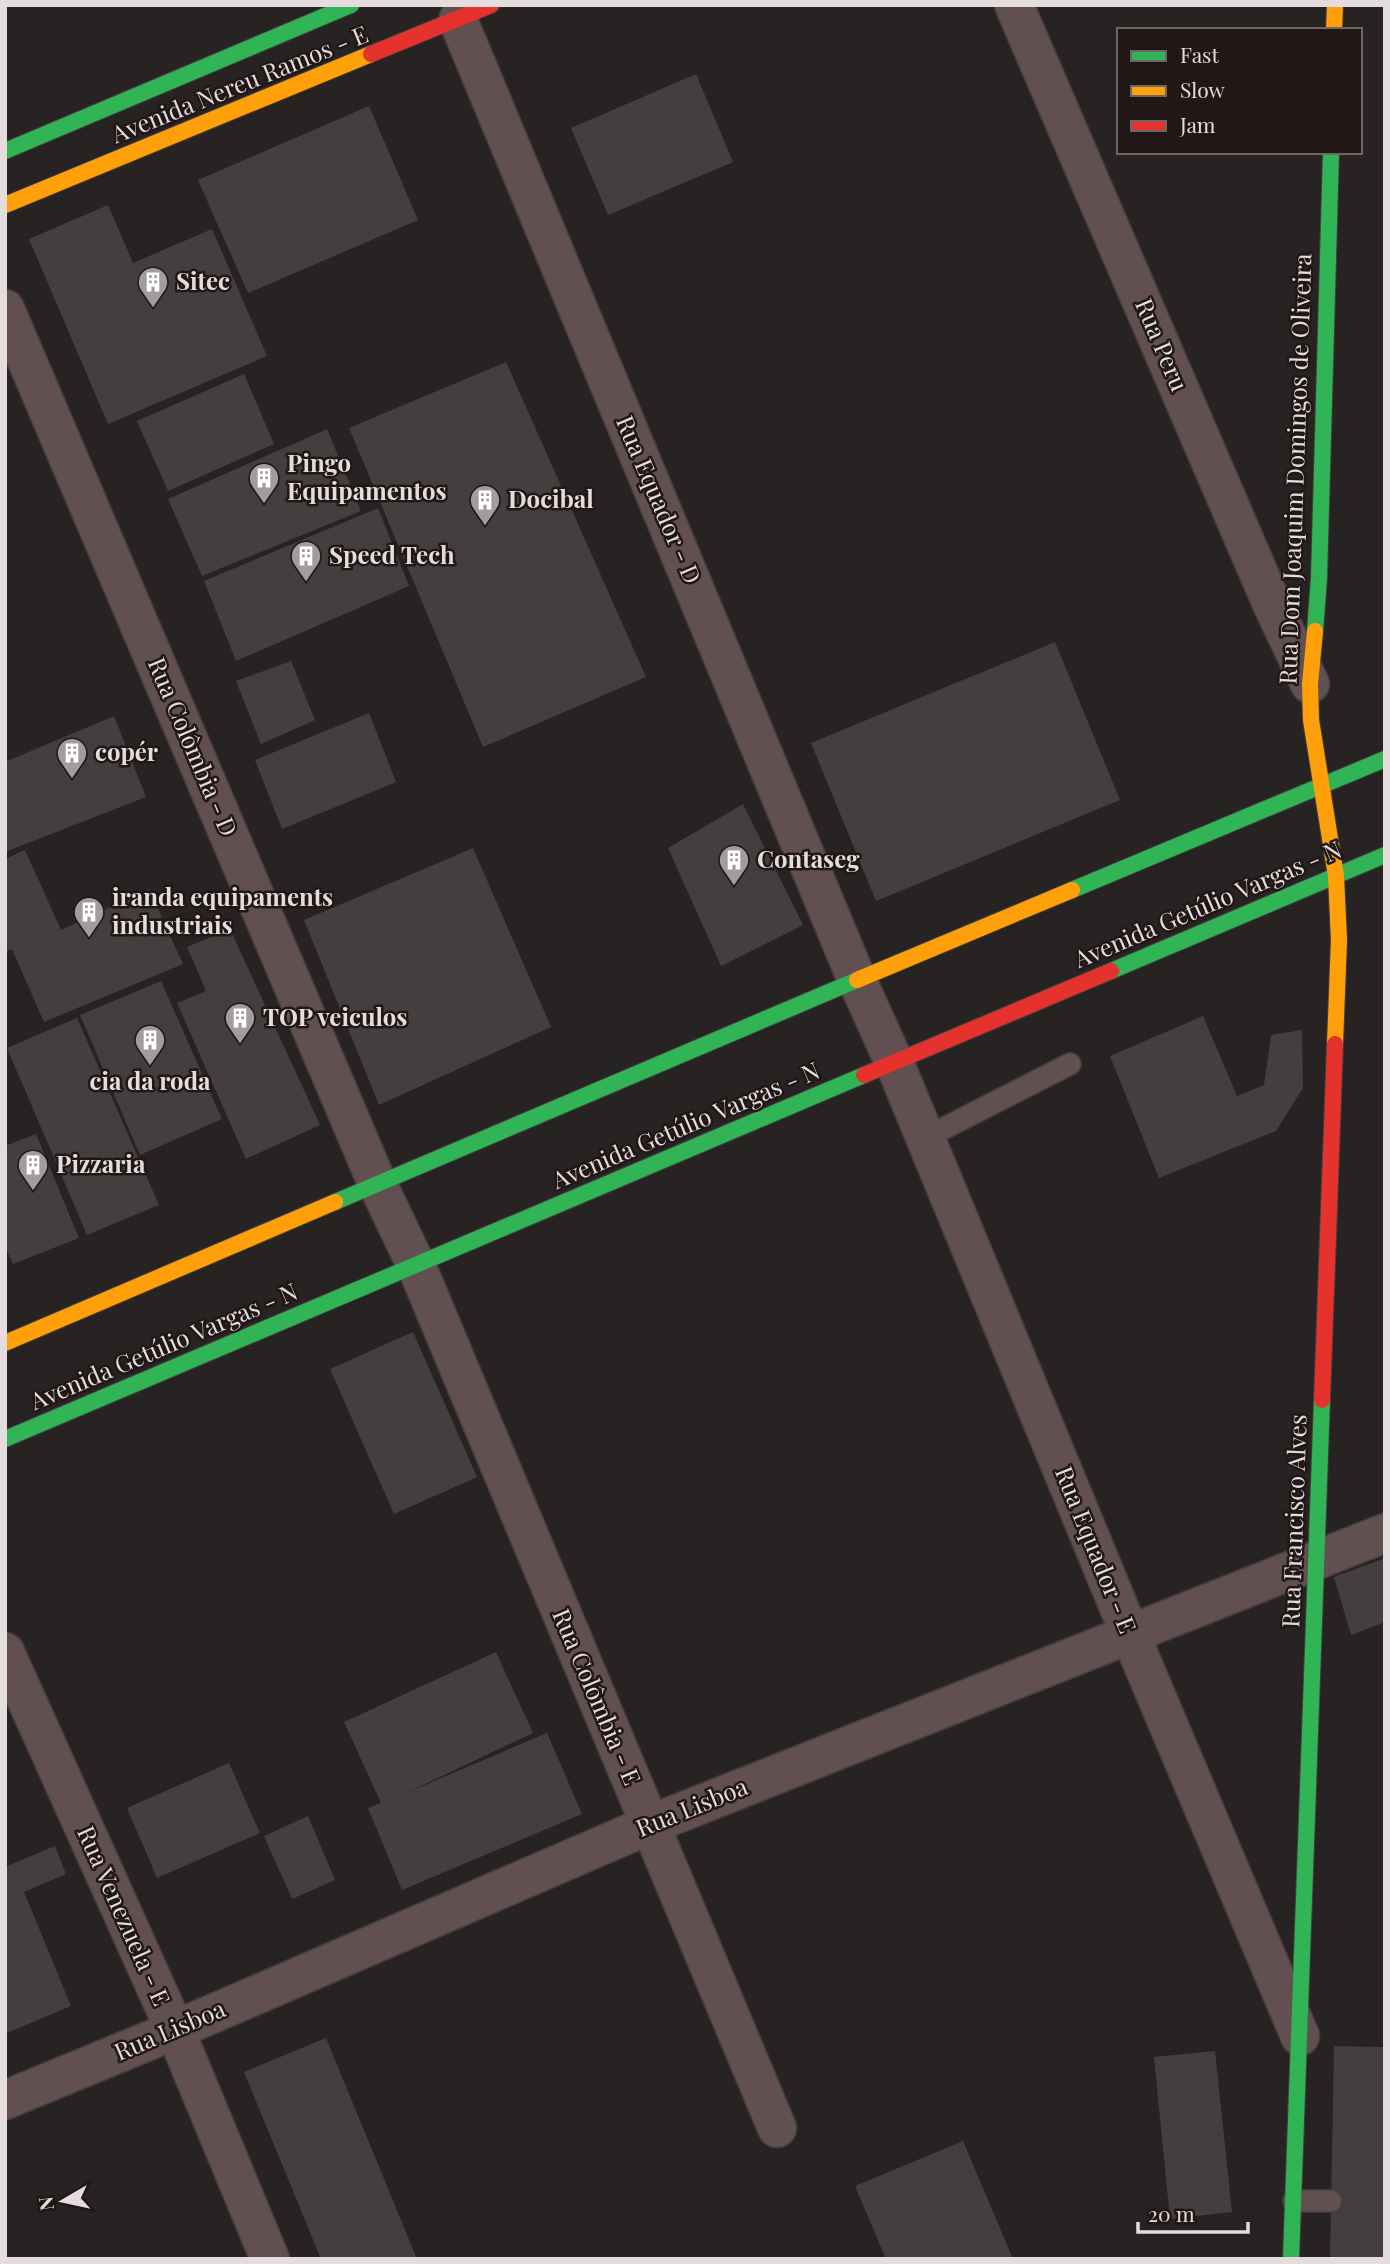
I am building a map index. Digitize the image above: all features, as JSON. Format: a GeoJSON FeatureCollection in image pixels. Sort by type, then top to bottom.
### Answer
{"type":"FeatureCollection","features":[{"type":"Feature","properties":{"kind":"street","name":"Avenida Nereu Ramos - E"},"geometry":{"type":"LineString","coordinates":[[5,151],[351,5]]}},
{"type":"Feature","properties":{"kind":"street","name":"Rua Peru"},"geometry":{"type":"LineString","coordinates":[[1014,5],[1266,591],[1310,684]]}},
{"type":"Feature","properties":{"kind":"street"},"geometry":{"type":"LineString","coordinates":[[1334,28],[1335,5]]}},
{"type":"Feature","properties":{"kind":"street","name":"Avenida Nereu Ramos - E"},"geometry":{"type":"LineString","coordinates":[[5,205],[475,13]]}},
{"type":"Feature","properties":{"kind":"street","name":"Rua Equador - D"},"geometry":{"type":"LineString","coordinates":[[475,13],[858,980],[894,1062]]}},
{"type":"Feature","properties":{"kind":"street","name":"Rua Dom Joaquim Domingos de Oliveira"},"geometry":{"type":"LineString","coordinates":[[1320,787],[1311,720],[1310,684],[1319,578],[1331,154]]}},
{"type":"Feature","properties":{"kind":"street","name":"Rua Colômbia - D"},"geometry":{"type":"LineString","coordinates":[[5,309],[378,1185],[416,1265]]}},
{"type":"Feature","properties":{"kind":"street"},"geometry":{"type":"LineString","coordinates":[[5,1343],[1385,759]]}},
{"type":"Feature","properties":{"kind":"street","name":"Rua Francisco Alves"},"geometry":{"type":"LineString","coordinates":[[1291,2259],[1339,940],[1336,876],[1320,787]]}},
{"type":"Feature","properties":{"kind":"street","name":"Avenida Getúlio Vargas - N"},"geometry":{"type":"LineString","coordinates":[[5,1439],[1385,855]]}},
{"type":"Feature","properties":{"kind":"street","name":"Rua Equador - E"},"geometry":{"type":"LineString","coordinates":[[894,1062],[1129,1634],[1300,2036]]}},
{"type":"Feature","properties":{"kind":"street","name":"Rua Colômbia - E"},"geometry":{"type":"LineString","coordinates":[[416,1265],[777,2128]]}},
{"type":"Feature","properties":{"kind":"street","name":"Rua Lisboa"},"geometry":{"type":"LineString","coordinates":[[5,2100],[175,2030],[649,1825],[1385,1533]]}},
{"type":"Feature","properties":{"kind":"street","name":"Rua Venezuela - E"},"geometry":{"type":"LineString","coordinates":[[5,1652],[175,2030],[270,2259]]}},
{"type":"Feature","properties":{"kind":"lane"},"geometry":{"type":"LineString","coordinates":[[925,1138],[1070,1064]]}},
{"type":"Feature","properties":{"kind":"lane"},"geometry":{"type":"LineString","coordinates":[[1294,2201],[1331,2201]]}},
{"type":"Feature","properties":{"kind":"building"},"geometry":{"type":"Polygon","coordinates":[[[696,74],[733,162],[608,215],[571,128],[696,74]]]}},
{"type":"Feature","properties":{"kind":"building"},"geometry":{"type":"Polygon","coordinates":[[[369,106],[418,220],[248,293],[198,180],[369,106]]]}},
{"type":"Feature","properties":{"kind":"building","name":"Sitec"},"geometry":{"type":"Polygon","coordinates":[[[108,205],[133,263],[212,229],[267,356],[108,424],[29,239],[108,205]]]}},
{"type":"Feature","properties":{"kind":"building","name":"Docibal"},"geometry":{"type":"Polygon","coordinates":[[[506,362],[646,677],[483,747],[349,428],[506,362]]]}},
{"type":"Feature","properties":{"kind":"building"},"geometry":{"type":"Polygon","coordinates":[[[244,374],[274,444],[168,491],[137,421],[244,374]]]}},
{"type":"Feature","properties":{"kind":"building","name":"Pingo Equipamentos"},"geometry":{"type":"Polygon","coordinates":[[[327,429],[361,511],[202,576],[168,499],[327,429]]]}},
{"type":"Feature","properties":{"kind":"building","name":"Speed Tech"},"geometry":{"type":"Polygon","coordinates":[[[378,508],[409,586],[236,661],[204,581],[378,508]]]}},
{"type":"Feature","properties":{"kind":"building"},"geometry":{"type":"Polygon","coordinates":[[[1055,642],[1120,800],[876,901],[811,743],[1055,642]]]}},
{"type":"Feature","properties":{"kind":"building"},"geometry":{"type":"Polygon","coordinates":[[[291,661],[315,720],[261,744],[236,681],[291,661]]]}},
{"type":"Feature","properties":{"kind":"building"},"geometry":{"type":"Polygon","coordinates":[[[369,713],[396,782],[282,829],[255,760],[369,713]]]}},
{"type":"Feature","properties":{"kind":"building","name":"copér"},"geometry":{"type":"Polygon","coordinates":[[[114,716],[146,797],[5,852],[5,762],[114,716]]]}},
{"type":"Feature","properties":{"kind":"building","name":"Contaseg"},"geometry":{"type":"Polygon","coordinates":[[[743,804],[803,925],[721,966],[668,848],[743,804]]]}},
{"type":"Feature","properties":{"kind":"building"},"geometry":{"type":"Polygon","coordinates":[[[473,848],[551,1027],[379,1105],[304,920],[473,848]]]}},
{"type":"Feature","properties":{"kind":"building","name":"iranda equipaments industriais"},"geometry":{"type":"Polygon","coordinates":[[[25,850],[61,930],[149,889],[183,964],[44,1022],[12,949],[5,952],[5,859],[25,850]]]}},
{"type":"Feature","properties":{"kind":"building","name":"TOP veiculos"},"geometry":{"type":"Polygon","coordinates":[[[230,929],[320,1125],[246,1159],[177,1003],[206,991],[187,947],[230,929]]]}},
{"type":"Feature","properties":{"kind":"building","name":"cia da roda"},"geometry":{"type":"Polygon","coordinates":[[[161,981],[222,1119],[140,1155],[80,1015],[161,981]]]}},
{"type":"Feature","properties":{"kind":"building"},"geometry":{"type":"Polygon","coordinates":[[[1203,1016],[1237,1096],[1264,1085],[1271,1035],[1302,1030],[1303,1088],[1276,1131],[1159,1178],[1110,1056],[1203,1016]]]}},
{"type":"Feature","properties":{"kind":"building"},"geometry":{"type":"Polygon","coordinates":[[[77,1018],[159,1205],[87,1235],[7,1048],[77,1018]]]}},
{"type":"Feature","properties":{"kind":"building","name":"Pizzaria"},"geometry":{"type":"Polygon","coordinates":[[[36,1134],[79,1238],[13,1264],[5,1246],[5,1146],[36,1134]]]}},
{"type":"Feature","properties":{"kind":"building"},"geometry":{"type":"Polygon","coordinates":[[[413,1332],[477,1477],[394,1514],[330,1369],[413,1332]]]}},
{"type":"Feature","properties":{"kind":"building"},"geometry":{"type":"Polygon","coordinates":[[[1385,1558],[1385,1622],[1351,1635],[1334,1577],[1385,1558]]]}},
{"type":"Feature","properties":{"kind":"building"},"geometry":{"type":"Polygon","coordinates":[[[496,1652],[533,1733],[406,1793],[547,1733],[582,1814],[402,1890],[368,1808],[381,1803],[344,1722],[496,1652]]]}},
{"type":"Feature","properties":{"kind":"building"},"geometry":{"type":"Polygon","coordinates":[[[229,1763],[260,1833],[157,1878],[127,1808],[229,1763]]]}},
{"type":"Feature","properties":{"kind":"building"},"geometry":{"type":"Polygon","coordinates":[[[308,1816],[335,1880],[292,1899],[264,1836],[308,1816]]]}},
{"type":"Feature","properties":{"kind":"building"},"geometry":{"type":"Polygon","coordinates":[[[55,1846],[66,1874],[24,1892],[71,2006],[5,2034],[5,1867],[55,1846]]]}},
{"type":"Feature","properties":{"kind":"building"},"geometry":{"type":"Polygon","coordinates":[[[326,2038],[417,2259],[321,2259],[244,2072],[326,2038]]]}},
{"type":"Feature","properties":{"kind":"building"},"geometry":{"type":"Polygon","coordinates":[[[1334,2046],[1385,2047],[1385,2259],[1330,2259],[1334,2046]]]}},
{"type":"Feature","properties":{"kind":"building"},"geometry":{"type":"Polygon","coordinates":[[[1215,2051],[1232,2212],[1170,2219],[1154,2057],[1215,2051]]]}},
{"type":"Feature","properties":{"kind":"building"},"geometry":{"type":"Polygon","coordinates":[[[963,2141],[1013,2259],[886,2259],[855,2186],[963,2141]]]}},
{"type":"Feature","properties":{"kind":"traffic: fast"},"geometry":{"type":"LineString","coordinates":[[5,151],[351,5]]}},
{"type":"Feature","properties":{"kind":"traffic: fast"},"geometry":{"type":"LineString","coordinates":[[1315,631],[1319,578],[1331,154]]}},
{"type":"Feature","properties":{"kind":"traffic: fast"},"geometry":{"type":"LineString","coordinates":[[1072,890],[1385,759]]}},
{"type":"Feature","properties":{"kind":"traffic: fast"},"geometry":{"type":"LineString","coordinates":[[1111,971],[1385,855]]}},
{"type":"Feature","properties":{"kind":"traffic: fast"},"geometry":{"type":"LineString","coordinates":[[335,1202],[857,980]]}},
{"type":"Feature","properties":{"kind":"traffic: fast"},"geometry":{"type":"LineString","coordinates":[[5,1439],[864,1075]]}},
{"type":"Feature","properties":{"kind":"traffic: fast"},"geometry":{"type":"LineString","coordinates":[[1291,2259],[1322,1400]]}},
{"type":"Feature","properties":{"kind":"traffic: slow"},"geometry":{"type":"LineString","coordinates":[[1334,28],[1335,5]]}},
{"type":"Feature","properties":{"kind":"traffic: slow"},"geometry":{"type":"LineString","coordinates":[[5,205],[371,54]]}},
{"type":"Feature","properties":{"kind":"traffic: slow"},"geometry":{"type":"LineString","coordinates":[[1315,631],[1310,684],[1311,720],[1336,876],[1339,940],[1335,1044]]}},
{"type":"Feature","properties":{"kind":"traffic: slow"},"geometry":{"type":"LineString","coordinates":[[857,980],[1072,890]]}},
{"type":"Feature","properties":{"kind":"traffic: slow"},"geometry":{"type":"LineString","coordinates":[[5,1343],[335,1202]]}},
{"type":"Feature","properties":{"kind":"traffic: jam"},"geometry":{"type":"LineString","coordinates":[[371,54],[491,5]]}},
{"type":"Feature","properties":{"kind":"traffic: jam"},"geometry":{"type":"LineString","coordinates":[[864,1075],[1111,971]]}},
{"type":"Feature","properties":{"kind":"traffic: jam"},"geometry":{"type":"LineString","coordinates":[[1322,1400],[1335,1044]]}},
{"type":"Feature","properties":{"kind":"place","name":"Sitec"},"geometry":{"type":"Point","coordinates":[153,309]}},
{"type":"Feature","properties":{"kind":"place","name":"Pingo Equipamentos"},"geometry":{"type":"Point","coordinates":[264,505]}},
{"type":"Feature","properties":{"kind":"place","name":"Docibal"},"geometry":{"type":"Point","coordinates":[485,527]}},
{"type":"Feature","properties":{"kind":"place","name":"Speed Tech"},"geometry":{"type":"Point","coordinates":[306,583]}},
{"type":"Feature","properties":{"kind":"place","name":"copér"},"geometry":{"type":"Point","coordinates":[72,780]}},
{"type":"Feature","properties":{"kind":"place","name":"Contaseg"},"geometry":{"type":"Point","coordinates":[734,887]}},
{"type":"Feature","properties":{"kind":"place","name":"iranda equipaments industriais"},"geometry":{"type":"Point","coordinates":[89,939]}},
{"type":"Feature","properties":{"kind":"place","name":"TOP veiculos"},"geometry":{"type":"Point","coordinates":[240,1045]}},
{"type":"Feature","properties":{"kind":"place","name":"cia da roda"},"geometry":{"type":"Point","coordinates":[150,1067]}},
{"type":"Feature","properties":{"kind":"place","name":"Pizzaria"},"geometry":{"type":"Point","coordinates":[33,1192]}}]}
